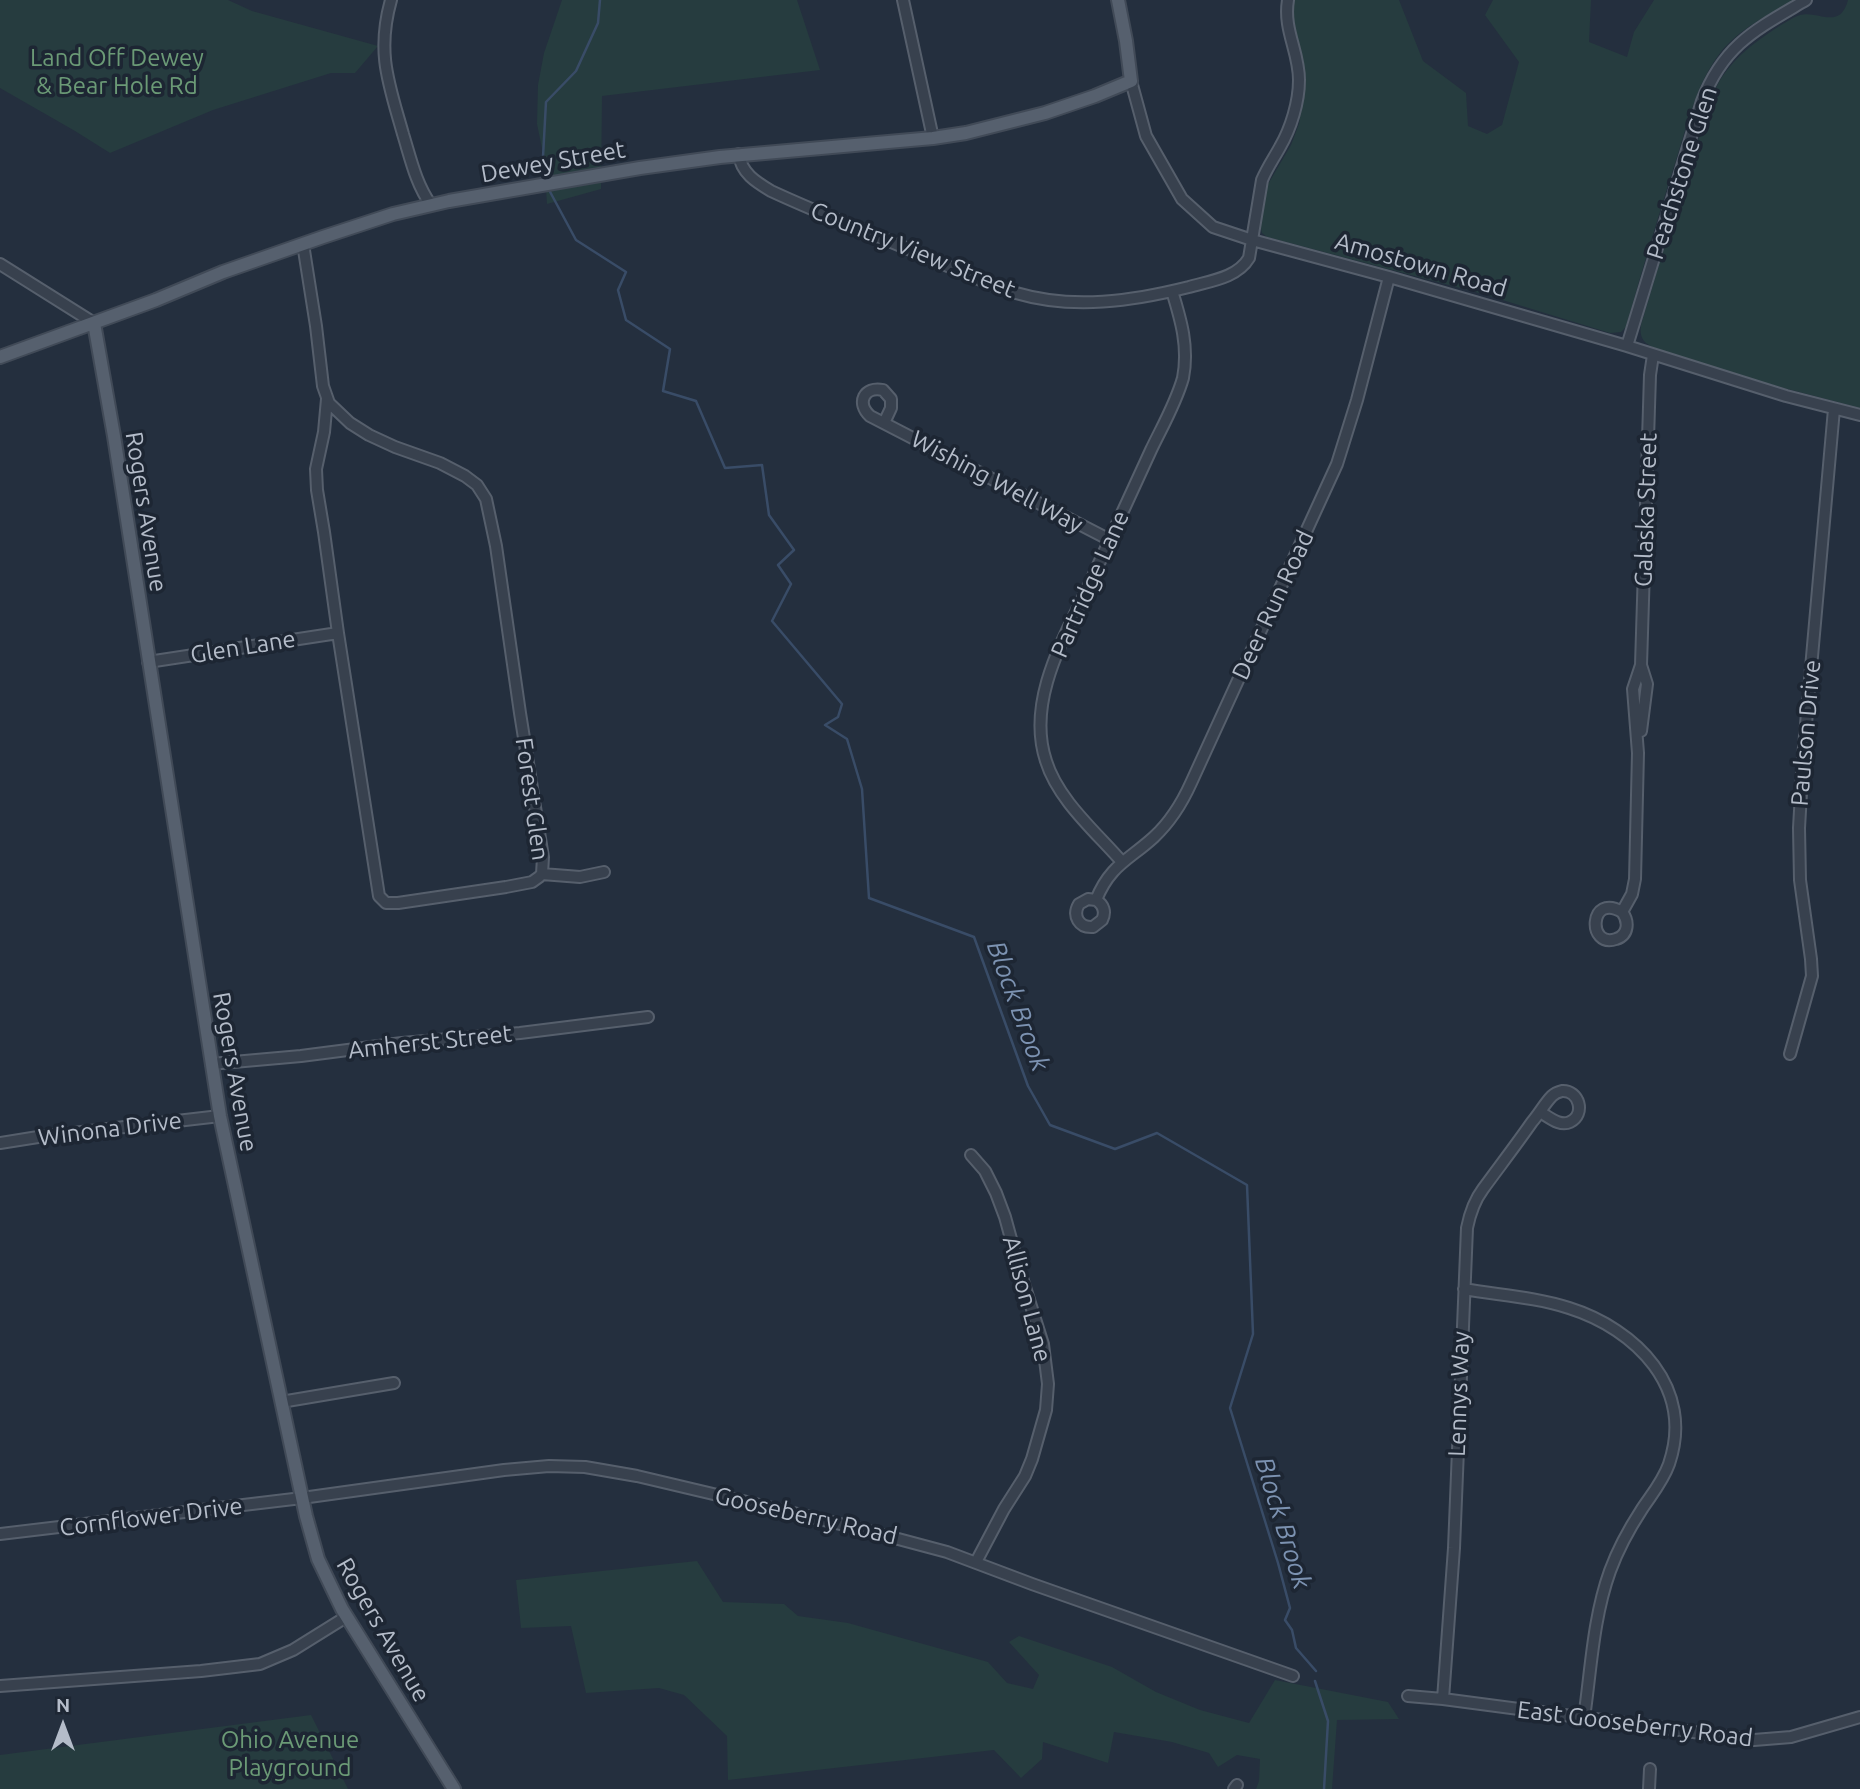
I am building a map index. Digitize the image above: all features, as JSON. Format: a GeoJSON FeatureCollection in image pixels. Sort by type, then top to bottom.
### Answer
{"type":"FeatureCollection","features":[{"type":"Feature","properties":{"kind":"main road","name":"Amostown Road"},"geometry":{"type":"LineString","coordinates":[[1118,0],[1130,81]]}},
{"type":"Feature","properties":{"kind":"main road","name":"Dewey Street"},"geometry":{"type":"LineString","coordinates":[[0,356],[156,300],[223,272],[393,214],[640,168],[739,154],[933,138],[989,128],[1036,116],[1130,81]]}},
{"type":"Feature","properties":{"kind":"main road","name":"Rogers Avenue"},"geometry":{"type":"LineString","coordinates":[[94,323],[220,1116],[302,1499],[318,1559],[346,1617],[454,1789]]}},
{"type":"Feature","properties":{"kind":"street"},"geometry":{"type":"LineString","coordinates":[[391,0],[384,41],[386,75],[418,184],[431,205]]}},
{"type":"Feature","properties":{"kind":"street"},"geometry":{"type":"LineString","coordinates":[[902,0],[933,138]]}},
{"type":"Feature","properties":{"kind":"street","name":"Country View Street"},"geometry":{"type":"LineString","coordinates":[[739,154],[746,173],[771,191],[1017,293],[1089,303],[1130,300],[1224,278],[1244,266],[1249,257],[1262,180],[1283,141],[1298,94],[1298,66],[1286,22],[1288,0]]}},
{"type":"Feature","properties":{"kind":"street","name":"Peachstone Glen"},"geometry":{"type":"LineString","coordinates":[[1627,346],[1702,101],[1713,76],[1738,44],[1806,0]]}},
{"type":"Feature","properties":{"kind":"street","name":"Amostown Road"},"geometry":{"type":"LineString","coordinates":[[1130,81],[1146,136],[1182,199],[1213,227],[1627,346],[1786,397],[1860,415]]}},
{"type":"Feature","properties":{"kind":"street","name":"Forest Glen"},"geometry":{"type":"LineString","coordinates":[[303,244],[323,386],[335,411],[359,430],[380,441],[453,469],[477,485],[485,499],[496,545],[543,857],[542,874],[536,880],[422,901],[392,904],[381,899],[376,881],[317,490],[316,469],[324,432],[327,399]]}},
{"type":"Feature","properties":{"kind":"street"},"geometry":{"type":"LineString","coordinates":[[0,264],[94,323]]}},
{"type":"Feature","properties":{"kind":"street","name":"Deer Run Road"},"geometry":{"type":"LineString","coordinates":[[1096,900],[1105,881],[1122,862],[1161,831],[1185,796],[1337,464],[1389,277]]}},
{"type":"Feature","properties":{"kind":"street","name":"Partridge Lane"},"geometry":{"type":"LineString","coordinates":[[1122,862],[1057,786],[1046,763],[1041,739],[1042,705],[1053,664],[1183,378],[1184,340],[1171,291]]}},
{"type":"Feature","properties":{"kind":"street","name":"Galaska Street"},"geometry":{"type":"LineString","coordinates":[[1622,912],[1634,887],[1638,753],[1647,689],[1641,665],[1650,376],[1653,355]]}},
{"type":"Feature","properties":{"kind":"street","name":"Paulson Drive"},"geometry":{"type":"LineString","coordinates":[[1790,1054],[1811,976],[1801,889],[1799,828],[1834,409]]}},
{"type":"Feature","properties":{"kind":"street","name":"Wishing Well Way"},"geometry":{"type":"LineString","coordinates":[[884,423],[1110,540]]}},
{"type":"Feature","properties":{"kind":"street","name":"Glen Lane"},"geometry":{"type":"LineString","coordinates":[[148,662],[338,633]]}},
{"type":"Feature","properties":{"kind":"street"},"geometry":{"type":"LineString","coordinates":[[542,874],[580,877],[604,872]]}},
{"type":"Feature","properties":{"kind":"street","name":"Amherst Street"},"geometry":{"type":"LineString","coordinates":[[211,1064],[520,1033],[648,1017]]}},
{"type":"Feature","properties":{"kind":"street","name":"Lennys Way"},"geometry":{"type":"LineString","coordinates":[[1443,1699],[1454,1548],[1467,1228],[1477,1197],[1540,1112]]}},
{"type":"Feature","properties":{"kind":"street","name":"Winona Drive"},"geometry":{"type":"LineString","coordinates":[[0,1143],[220,1116]]}},
{"type":"Feature","properties":{"kind":"street","name":"Allison Lane"},"geometry":{"type":"LineString","coordinates":[[971,1155],[985,1171],[1005,1217],[1043,1344],[1048,1384],[1043,1423],[1032,1459],[976,1562]]}},
{"type":"Feature","properties":{"kind":"street"},"geometry":{"type":"LineString","coordinates":[[1464,1289],[1568,1307],[1595,1319],[1643,1352],[1661,1376],[1671,1399],[1676,1426],[1673,1452],[1664,1476],[1630,1530],[1609,1575],[1597,1628],[1584,1718]]}},
{"type":"Feature","properties":{"kind":"street"},"geometry":{"type":"LineString","coordinates":[[281,1402],[394,1383]]}},
{"type":"Feature","properties":{"kind":"street","name":"Gooseberry Road"},"geometry":{"type":"LineString","coordinates":[[302,1499],[399,1483],[512,1469],[585,1467],[638,1476],[918,1543],[1293,1676]]}},
{"type":"Feature","properties":{"kind":"street","name":"Cornflower Drive"},"geometry":{"type":"LineString","coordinates":[[0,1535],[302,1499]]}},
{"type":"Feature","properties":{"kind":"street"},"geometry":{"type":"LineString","coordinates":[[0,1686],[260,1664],[293,1650],[346,1617]]}},
{"type":"Feature","properties":{"kind":"street","name":"East Gooseberry Road"},"geometry":{"type":"LineString","coordinates":[[1408,1696],[1754,1740],[1791,1737],[1860,1717]]}},
{"type":"Feature","properties":{"kind":"street"},"geometry":{"type":"LineString","coordinates":[[1649,1789],[1650,1769]]}},
{"type":"Feature","properties":{"kind":"green space","name":"Land Off Dewey & Bear Hole Rd"},"geometry":{"type":"Polygon","coordinates":[[[0,0],[228,0],[252,11],[378,46],[355,73],[331,73],[213,110],[110,153],[0,88],[0,0]]]}},
{"type":"Feature","properties":{"kind":"green space"},"geometry":{"type":"Polygon","coordinates":[[[562,0],[797,0],[820,70],[602,96],[601,189],[547,204],[544,158],[537,124],[538,85],[544,53],[562,0]]]}},
{"type":"Feature","properties":{"kind":"green space"},"geometry":{"type":"Polygon","coordinates":[[[1294,0],[1399,0],[1423,61],[1466,93],[1468,126],[1487,134],[1502,125],[1519,62],[1485,15],[1493,0],[1591,0],[1589,42],[1627,57],[1634,32],[1654,0],[1794,0],[1754,23],[1736,37],[1720,53],[1705,77],[1689,117],[1626,327],[1621,332],[1610,333],[1483,294],[1267,237],[1262,233],[1260,225],[1267,186],[1291,145],[1299,124],[1304,94],[1303,60],[1292,22],[1294,0]]]}},
{"type":"Feature","properties":{"kind":"green space"},"geometry":{"type":"Polygon","coordinates":[[[1848,0],[1860,0],[1860,408],[1765,383],[1657,349],[1649,345],[1641,334],[1641,325],[1668,236],[1709,106],[1722,77],[1746,50],[1792,18],[1807,14],[1834,17],[1840,15],[1848,0]]]}},
{"type":"Feature","properties":{"kind":"green space"},"geometry":{"type":"Polygon","coordinates":[[[697,1561],[723,1602],[784,1604],[798,1616],[848,1623],[988,1662],[1007,1683],[1033,1689],[1039,1675],[1009,1642],[1019,1636],[1112,1667],[1156,1692],[1200,1710],[1249,1723],[1275,1680],[1388,1702],[1399,1719],[1337,1720],[1332,1789],[1256,1789],[1260,1759],[1237,1755],[1218,1767],[1209,1753],[1172,1742],[1114,1732],[1108,1763],[1043,1742],[1042,1759],[1021,1778],[994,1750],[728,1780],[727,1736],[684,1695],[659,1688],[586,1693],[571,1626],[521,1628],[516,1580],[697,1561]]]}},
{"type":"Feature","properties":{"kind":"green space","name":"Ohio Avenue Playground"},"geometry":{"type":"Polygon","coordinates":[[[311,1715],[348,1789],[0,1789],[0,1755],[311,1715]]]}},
{"type":"Feature","properties":{"kind":"waterway","name":"Block Brook"},"geometry":{"type":"LineString","coordinates":[[544,179],[542,175],[546,102],[576,71],[598,23],[600,0]]}},
{"type":"Feature","properties":{"kind":"waterway","name":"Block Brook"},"geometry":{"type":"LineString","coordinates":[[548,188],[576,240],[626,272],[618,290],[626,320],[670,349],[663,391],[696,401],[725,468],[762,465],[769,515],[794,550],[778,565],[791,584],[772,621],[842,704],[838,717],[825,725],[847,739],[862,789],[869,898],[974,937],[1028,1086],[1050,1125],[1115,1149],[1157,1133],[1247,1185],[1253,1334],[1230,1408],[1290,1608],[1285,1620],[1292,1630],[1296,1648],[1316,1671]]}},
{"type":"Feature","properties":{"kind":"waterway","name":"Block Brook"},"geometry":{"type":"LineString","coordinates":[[1315,1681],[1328,1721],[1324,1789]]}}]}
